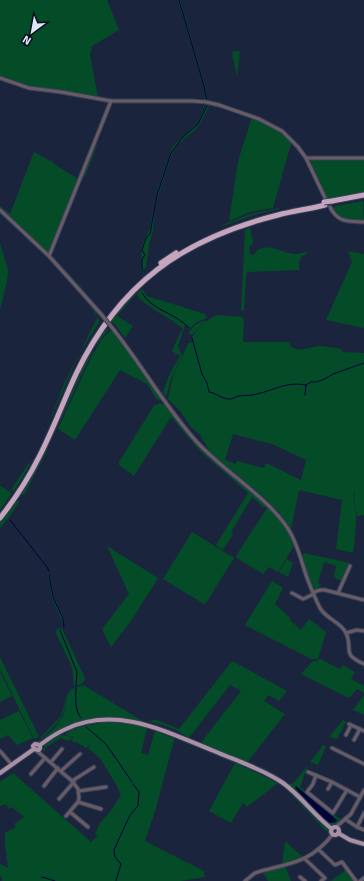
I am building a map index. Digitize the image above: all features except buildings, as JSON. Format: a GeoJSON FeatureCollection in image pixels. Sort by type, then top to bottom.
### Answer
{"type":"FeatureCollection","features":[{"type":"Feature","properties":{"kind":"highway"},"geometry":{"type":"LineString","coordinates":[[0,518],[14,498],[39,451],[85,349],[114,306],[135,284],[166,258],[209,235],[254,218],[364,196]]}},
{"type":"Feature","properties":{"kind":"highway"},"geometry":{"type":"LineString","coordinates":[[0,513],[14,498]]}},
{"type":"Feature","properties":{"kind":"main road"},"geometry":{"type":"LineString","coordinates":[[0,773],[66,729],[86,722],[113,719],[143,724],[172,734],[273,777],[292,790],[316,815],[336,830],[350,840],[364,844]]}},
{"type":"Feature","properties":{"kind":"main road"},"geometry":{"type":"LineString","coordinates":[[333,834],[336,835],[336,830]]}},
{"type":"Feature","properties":{"kind":"street"},"geometry":{"type":"LineString","coordinates":[[0,78],[29,88],[111,101],[192,101],[219,105],[259,118],[274,125],[289,136],[298,146],[306,158],[334,215],[340,219],[364,222]]}},
{"type":"Feature","properties":{"kind":"street"},"geometry":{"type":"LineString","coordinates":[[49,256],[111,101]]}},
{"type":"Feature","properties":{"kind":"street"},"geometry":{"type":"LineString","coordinates":[[306,158],[364,158]]}},
{"type":"Feature","properties":{"kind":"street"},"geometry":{"type":"LineString","coordinates":[[0,210],[49,256],[101,314],[172,412],[197,443],[221,466],[267,505],[284,524],[294,538],[314,593],[325,614],[341,626],[346,633],[350,655],[362,663],[364,657]]}},
{"type":"Feature","properties":{"kind":"street"},"geometry":{"type":"LineString","coordinates":[[338,593],[350,566]]}},
{"type":"Feature","properties":{"kind":"street"},"geometry":{"type":"LineString","coordinates":[[292,593],[303,599],[322,590],[364,600]]}},
{"type":"Feature","properties":{"kind":"street"},"geometry":{"type":"LineString","coordinates":[[346,633],[357,630],[364,631]]}},
{"type":"Feature","properties":{"kind":"street"},"geometry":{"type":"LineString","coordinates":[[346,735],[350,724],[364,731]]}},
{"type":"Feature","properties":{"kind":"street"},"geometry":{"type":"LineString","coordinates":[[354,740],[360,729]]}},
{"type":"Feature","properties":{"kind":"street"},"geometry":{"type":"LineString","coordinates":[[38,748],[45,757],[73,781],[79,792],[80,798],[78,802],[66,816]]}},
{"type":"Feature","properties":{"kind":"street"},"geometry":{"type":"LineString","coordinates":[[332,748],[364,764]]}},
{"type":"Feature","properties":{"kind":"street"},"geometry":{"type":"LineString","coordinates":[[51,762],[62,749]]}},
{"type":"Feature","properties":{"kind":"street"},"geometry":{"type":"LineString","coordinates":[[0,751],[12,765]]}},
{"type":"Feature","properties":{"kind":"street"},"geometry":{"type":"LineString","coordinates":[[61,771],[80,754]]}},
{"type":"Feature","properties":{"kind":"street"},"geometry":{"type":"LineString","coordinates":[[31,774],[45,757]]}},
{"type":"Feature","properties":{"kind":"street"},"geometry":{"type":"LineString","coordinates":[[59,799],[73,781],[94,766]]}},
{"type":"Feature","properties":{"kind":"street"},"geometry":{"type":"LineString","coordinates":[[44,786],[58,768]]}},
{"type":"Feature","properties":{"kind":"street"},"geometry":{"type":"LineString","coordinates":[[308,772],[332,782],[360,797]]}},
{"type":"Feature","properties":{"kind":"street"},"geometry":{"type":"LineString","coordinates":[[316,775],[313,784],[307,792],[333,813],[347,790]]}},
{"type":"Feature","properties":{"kind":"street"},"geometry":{"type":"LineString","coordinates":[[328,789],[332,782]]}},
{"type":"Feature","properties":{"kind":"street"},"geometry":{"type":"LineString","coordinates":[[79,792],[106,788]]}},
{"type":"Feature","properties":{"kind":"street"},"geometry":{"type":"LineString","coordinates":[[336,830],[341,822],[351,814],[364,790]]}},
{"type":"Feature","properties":{"kind":"street"},"geometry":{"type":"LineString","coordinates":[[78,802],[101,809]]}},
{"type":"Feature","properties":{"kind":"street"},"geometry":{"type":"LineString","coordinates":[[70,812],[88,827]]}},
{"type":"Feature","properties":{"kind":"street"},"geometry":{"type":"LineString","coordinates":[[357,827],[364,813]]}},
{"type":"Feature","properties":{"kind":"street"},"geometry":{"type":"LineString","coordinates":[[345,819],[364,830]]}},
{"type":"Feature","properties":{"kind":"street"},"geometry":{"type":"LineString","coordinates":[[245,881],[255,873],[304,859],[318,849],[333,834]]}},
{"type":"Feature","properties":{"kind":"street"},"geometry":{"type":"LineString","coordinates":[[318,849],[336,865],[342,862],[356,881]]}},
{"type":"Feature","properties":{"kind":"street"},"geometry":{"type":"LineString","coordinates":[[304,859],[325,878],[321,881]]}},
{"type":"Feature","properties":{"kind":"street"},"geometry":{"type":"LineString","coordinates":[[300,877],[305,881]]}},
{"type":"Feature","properties":{"kind":"street"},"geometry":{"type":"LineString","coordinates":[[360,881],[364,878]]}},
{"type":"Feature","properties":{"kind":"green space"},"geometry":{"type":"Polygon","coordinates":[[[0,0],[107,0],[119,30],[92,46],[90,54],[98,98],[29,87],[0,77],[0,0]]]}},
{"type":"Feature","properties":{"kind":"green space"},"geometry":{"type":"Polygon","coordinates":[[[178,0],[180,0],[205,86],[208,102],[206,102],[204,86],[178,0]]]}},
{"type":"Feature","properties":{"kind":"green space"},"geometry":{"type":"Polygon","coordinates":[[[233,51],[240,51],[237,77],[232,54],[233,51]]]}},
{"type":"Feature","properties":{"kind":"green space"},"geometry":{"type":"Polygon","coordinates":[[[207,104],[210,104],[196,129],[177,145],[171,156],[155,207],[153,231],[149,244],[146,267],[141,271],[142,245],[150,228],[157,192],[172,148],[197,124],[207,104]]]}},
{"type":"Feature","properties":{"kind":"green space"},"geometry":{"type":"Polygon","coordinates":[[[252,117],[274,126],[292,140],[273,208],[250,212],[229,221],[238,161],[252,117]]]}},
{"type":"Feature","properties":{"kind":"green space"},"geometry":{"type":"Polygon","coordinates":[[[95,144],[97,145],[85,177],[82,172],[95,144]]]}},
{"type":"Feature","properties":{"kind":"green space"},"geometry":{"type":"Polygon","coordinates":[[[34,152],[54,163],[75,177],[77,180],[48,253],[0,209],[0,206],[10,214],[34,152]]]}},
{"type":"Feature","properties":{"kind":"green space"},"geometry":{"type":"Polygon","coordinates":[[[309,158],[364,158],[364,193],[327,199],[308,160],[309,158]]]}},
{"type":"Feature","properties":{"kind":"green space"},"geometry":{"type":"Polygon","coordinates":[[[363,201],[364,222],[339,218],[332,208],[336,206],[363,201]]]}},
{"type":"Feature","properties":{"kind":"green space"},"geometry":{"type":"Polygon","coordinates":[[[280,208],[223,226],[222,225],[250,214],[280,208]]]}},
{"type":"Feature","properties":{"kind":"green space"},"geometry":{"type":"Polygon","coordinates":[[[16,227],[48,257],[97,311],[97,314],[64,275],[16,227]]]}},
{"type":"Feature","properties":{"kind":"green space"},"geometry":{"type":"Polygon","coordinates":[[[250,228],[253,241],[252,245],[249,246],[250,254],[253,255],[258,250],[268,247],[292,254],[307,252],[307,254],[302,256],[299,262],[299,270],[247,272],[244,310],[241,311],[245,230],[250,228]]]}},
{"type":"Feature","properties":{"kind":"green space"},"geometry":{"type":"Polygon","coordinates":[[[0,243],[8,270],[0,310],[0,243]]]}},
{"type":"Feature","properties":{"kind":"green space"},"geometry":{"type":"Polygon","coordinates":[[[348,251],[364,254],[364,328],[326,320],[352,262],[348,251]]]}},
{"type":"Feature","properties":{"kind":"green space"},"geometry":{"type":"Polygon","coordinates":[[[59,263],[92,300],[58,264],[59,263]]]}},
{"type":"Feature","properties":{"kind":"green space"},"geometry":{"type":"Polygon","coordinates":[[[148,279],[149,281],[117,316],[133,326],[125,338],[110,320],[123,304],[148,279]]]}},
{"type":"Feature","properties":{"kind":"green space"},"geometry":{"type":"Polygon","coordinates":[[[141,290],[143,290],[147,296],[205,314],[207,318],[197,322],[189,329],[188,327],[182,322],[185,325],[178,346],[182,356],[171,379],[166,396],[163,393],[169,375],[180,356],[172,351],[183,329],[172,320],[147,305],[137,295],[141,290]]]}},
{"type":"Feature","properties":{"kind":"green space"},"geometry":{"type":"Polygon","coordinates":[[[217,315],[243,317],[243,342],[289,342],[294,349],[322,346],[341,349],[343,352],[364,353],[364,515],[357,516],[356,510],[353,553],[336,549],[342,500],[299,490],[291,529],[284,518],[266,499],[210,452],[200,435],[191,427],[180,411],[168,399],[173,376],[189,342],[191,343],[193,340],[192,337],[206,322],[217,315]],[[233,434],[225,460],[236,464],[237,461],[264,468],[266,463],[301,480],[306,460],[272,444],[233,434]],[[355,489],[353,495],[356,510],[354,498],[355,489]]]}},
{"type":"Feature","properties":{"kind":"green space"},"geometry":{"type":"Polygon","coordinates":[[[97,318],[99,319],[99,323],[79,354],[97,318]]]}},
{"type":"Feature","properties":{"kind":"green space"},"geometry":{"type":"Polygon","coordinates":[[[206,321],[192,335],[188,333],[195,325],[206,321]]]}},
{"type":"Feature","properties":{"kind":"green space"},"geometry":{"type":"Polygon","coordinates":[[[107,328],[108,330],[94,348],[52,439],[85,362],[92,348],[107,328]]]}},
{"type":"Feature","properties":{"kind":"green space"},"geometry":{"type":"Polygon","coordinates":[[[110,331],[113,332],[119,339],[162,400],[157,400],[147,384],[120,370],[75,440],[58,429],[92,356],[102,339],[110,331]]]}},
{"type":"Feature","properties":{"kind":"green space"},"geometry":{"type":"Polygon","coordinates":[[[79,354],[43,436],[64,384],[79,354]]]}},
{"type":"Feature","properties":{"kind":"green space"},"geometry":{"type":"Polygon","coordinates":[[[159,403],[165,405],[203,450],[266,505],[264,508],[252,497],[231,532],[233,534],[223,550],[216,545],[248,493],[200,451],[171,417],[134,476],[119,465],[119,462],[155,404],[156,405],[159,403]]]}},
{"type":"Feature","properties":{"kind":"green space"},"geometry":{"type":"Polygon","coordinates":[[[46,449],[48,449],[24,495],[21,494],[32,477],[46,449]]]}},
{"type":"Feature","properties":{"kind":"green space"},"geometry":{"type":"Polygon","coordinates":[[[29,463],[28,468],[13,492],[12,488],[29,463]]]}},
{"type":"Feature","properties":{"kind":"green space"},"geometry":{"type":"Polygon","coordinates":[[[0,486],[12,493],[0,510],[0,486]]]}},
{"type":"Feature","properties":{"kind":"green space"},"geometry":{"type":"Polygon","coordinates":[[[17,501],[20,501],[0,528],[0,523],[17,501]]]}},
{"type":"Feature","properties":{"kind":"green space"},"geometry":{"type":"Polygon","coordinates":[[[267,508],[275,514],[287,529],[295,544],[278,572],[269,567],[263,574],[236,556],[267,508]]]}},
{"type":"Feature","properties":{"kind":"green space"},"geometry":{"type":"Polygon","coordinates":[[[192,532],[234,558],[204,604],[163,579],[192,532]]]}},
{"type":"Feature","properties":{"kind":"green space"},"geometry":{"type":"Polygon","coordinates":[[[107,546],[158,578],[133,618],[111,647],[102,629],[129,594],[107,546]]]}},
{"type":"Feature","properties":{"kind":"green space"},"geometry":{"type":"Polygon","coordinates":[[[304,553],[350,563],[343,581],[336,579],[334,576],[336,566],[324,562],[318,583],[321,584],[318,589],[314,589],[306,571],[302,556],[304,553]]]}},
{"type":"Feature","properties":{"kind":"green space"},"geometry":{"type":"Polygon","coordinates":[[[287,559],[293,563],[288,577],[279,572],[287,559]]]}},
{"type":"Feature","properties":{"kind":"green space"},"geometry":{"type":"Polygon","coordinates":[[[50,573],[53,595],[65,622],[63,623],[52,598],[48,574],[50,573]]]}},
{"type":"Feature","properties":{"kind":"green space"},"geometry":{"type":"Polygon","coordinates":[[[272,581],[283,588],[275,604],[290,618],[290,620],[301,630],[309,619],[326,632],[318,659],[311,659],[245,625],[272,581]]]}},
{"type":"Feature","properties":{"kind":"green space"},"geometry":{"type":"Polygon","coordinates":[[[59,628],[63,631],[85,678],[83,683],[74,687],[72,667],[55,631],[59,628]]]}},
{"type":"Feature","properties":{"kind":"green space"},"geometry":{"type":"Polygon","coordinates":[[[0,657],[39,737],[34,739],[0,669],[0,657]]]}},
{"type":"Feature","properties":{"kind":"green space"},"geometry":{"type":"Polygon","coordinates":[[[320,659],[340,669],[343,665],[355,672],[351,679],[364,686],[364,693],[357,689],[349,698],[301,674],[312,662],[320,659]]]}},
{"type":"Feature","properties":{"kind":"green space"},"geometry":{"type":"Polygon","coordinates":[[[232,661],[287,691],[279,701],[268,695],[264,701],[285,714],[246,764],[200,744],[241,691],[230,685],[188,739],[176,730],[147,721],[157,720],[179,729],[232,661]]]}},
{"type":"Feature","properties":{"kind":"green space"},"geometry":{"type":"Polygon","coordinates":[[[0,672],[12,696],[0,702],[0,672]]]}},
{"type":"Feature","properties":{"kind":"green space"},"geometry":{"type":"Polygon","coordinates":[[[83,685],[146,723],[126,718],[109,717],[89,720],[41,742],[37,742],[50,733],[64,715],[69,692],[83,685]]]}},
{"type":"Feature","properties":{"kind":"green space"},"geometry":{"type":"Polygon","coordinates":[[[364,695],[364,715],[353,710],[364,695]]]}},
{"type":"Feature","properties":{"kind":"green space"},"geometry":{"type":"Polygon","coordinates":[[[66,698],[66,705],[62,716],[42,738],[39,739],[61,716],[66,698]]]}},
{"type":"Feature","properties":{"kind":"green space"},"geometry":{"type":"Polygon","coordinates":[[[19,711],[33,738],[17,745],[8,735],[0,739],[0,720],[19,711]]]}},
{"type":"Feature","properties":{"kind":"green space"},"geometry":{"type":"Polygon","coordinates":[[[343,720],[346,722],[337,739],[329,737],[343,720]]]}},
{"type":"Feature","properties":{"kind":"green space"},"geometry":{"type":"Polygon","coordinates":[[[106,722],[128,723],[147,728],[141,753],[148,755],[155,731],[175,739],[156,808],[145,841],[204,871],[205,877],[181,881],[2,881],[0,876],[0,864],[8,868],[5,833],[16,827],[14,824],[24,817],[12,807],[9,809],[6,804],[0,806],[0,782],[13,773],[91,842],[98,836],[95,834],[100,823],[110,812],[121,795],[100,758],[88,748],[91,744],[86,748],[71,741],[74,736],[68,736],[65,734],[85,726],[106,722]]]}},
{"type":"Feature","properties":{"kind":"green space"},"geometry":{"type":"Polygon","coordinates":[[[61,735],[73,737],[69,741],[61,738],[45,748],[45,751],[43,751],[45,745],[61,735]]]}},
{"type":"Feature","properties":{"kind":"green space"},"geometry":{"type":"Polygon","coordinates":[[[323,745],[326,746],[318,765],[310,762],[323,745]]]}},
{"type":"Feature","properties":{"kind":"green space"},"geometry":{"type":"Polygon","coordinates":[[[235,763],[278,783],[247,807],[243,803],[231,823],[209,811],[235,763]]]}},
{"type":"Feature","properties":{"kind":"green space"},"geometry":{"type":"Polygon","coordinates":[[[308,765],[300,787],[341,820],[327,832],[285,788],[287,785],[294,783],[308,765]]]}},
{"type":"Feature","properties":{"kind":"green space"},"geometry":{"type":"Polygon","coordinates":[[[285,841],[304,858],[282,864],[285,841]]]}},
{"type":"Feature","properties":{"kind":"green space"},"geometry":{"type":"Polygon","coordinates":[[[285,866],[291,881],[268,881],[262,872],[285,866]]]}},
{"type":"Feature","properties":{"kind":"green space"},"geometry":{"type":"Polygon","coordinates":[[[347,869],[355,881],[331,881],[347,869]]]}},
{"type":"Feature","properties":{"kind":"shaded area"},"geometry":{"type":"Polygon","coordinates":[[[296,786],[337,820],[336,822],[330,823],[323,819],[295,788],[296,786]]]}},
{"type":"Feature","properties":{"kind":"waterway"},"geometry":{"type":"LineString","coordinates":[[179,0],[207,101]]}},
{"type":"Feature","properties":{"kind":"waterway"},"geometry":{"type":"LineString","coordinates":[[142,270],[142,259],[145,255],[142,250],[146,239],[150,234],[157,195],[171,153],[181,139],[198,124],[207,106]]}},
{"type":"Feature","properties":{"kind":"waterway"},"geometry":{"type":"LineString","coordinates":[[142,293],[151,304],[184,323],[189,328]]}},
{"type":"Feature","properties":{"kind":"waterway"},"geometry":{"type":"LineString","coordinates":[[192,338],[202,374],[207,383],[209,392],[226,399],[230,399],[238,396],[255,395],[287,385],[306,385]]}},
{"type":"Feature","properties":{"kind":"waterway"},"geometry":{"type":"LineString","coordinates":[[305,395],[306,385],[311,382],[325,379],[333,374],[364,363]]}},
{"type":"Feature","properties":{"kind":"waterway"},"geometry":{"type":"LineString","coordinates":[[10,520],[49,571]]}},
{"type":"Feature","properties":{"kind":"waterway"},"geometry":{"type":"LineString","coordinates":[[49,574],[53,597],[63,619],[64,627]]}},
{"type":"Feature","properties":{"kind":"waterway"},"geometry":{"type":"LineString","coordinates":[[60,630],[77,672],[76,686]]}},
{"type":"Feature","properties":{"kind":"waterway"},"geometry":{"type":"LineString","coordinates":[[76,688],[76,707],[81,718]]}},
{"type":"Feature","properties":{"kind":"waterway"},"geometry":{"type":"LineString","coordinates":[[86,727],[106,744],[132,782]]}},
{"type":"Feature","properties":{"kind":"waterway"},"geometry":{"type":"LineString","coordinates":[[116,881],[121,864],[115,857],[114,850],[130,815],[138,806],[139,792],[133,784]]}},
{"type":"Feature","properties":{"kind":"waterway"},"geometry":{"type":"LineString","coordinates":[[42,877],[55,881]]}}]}
